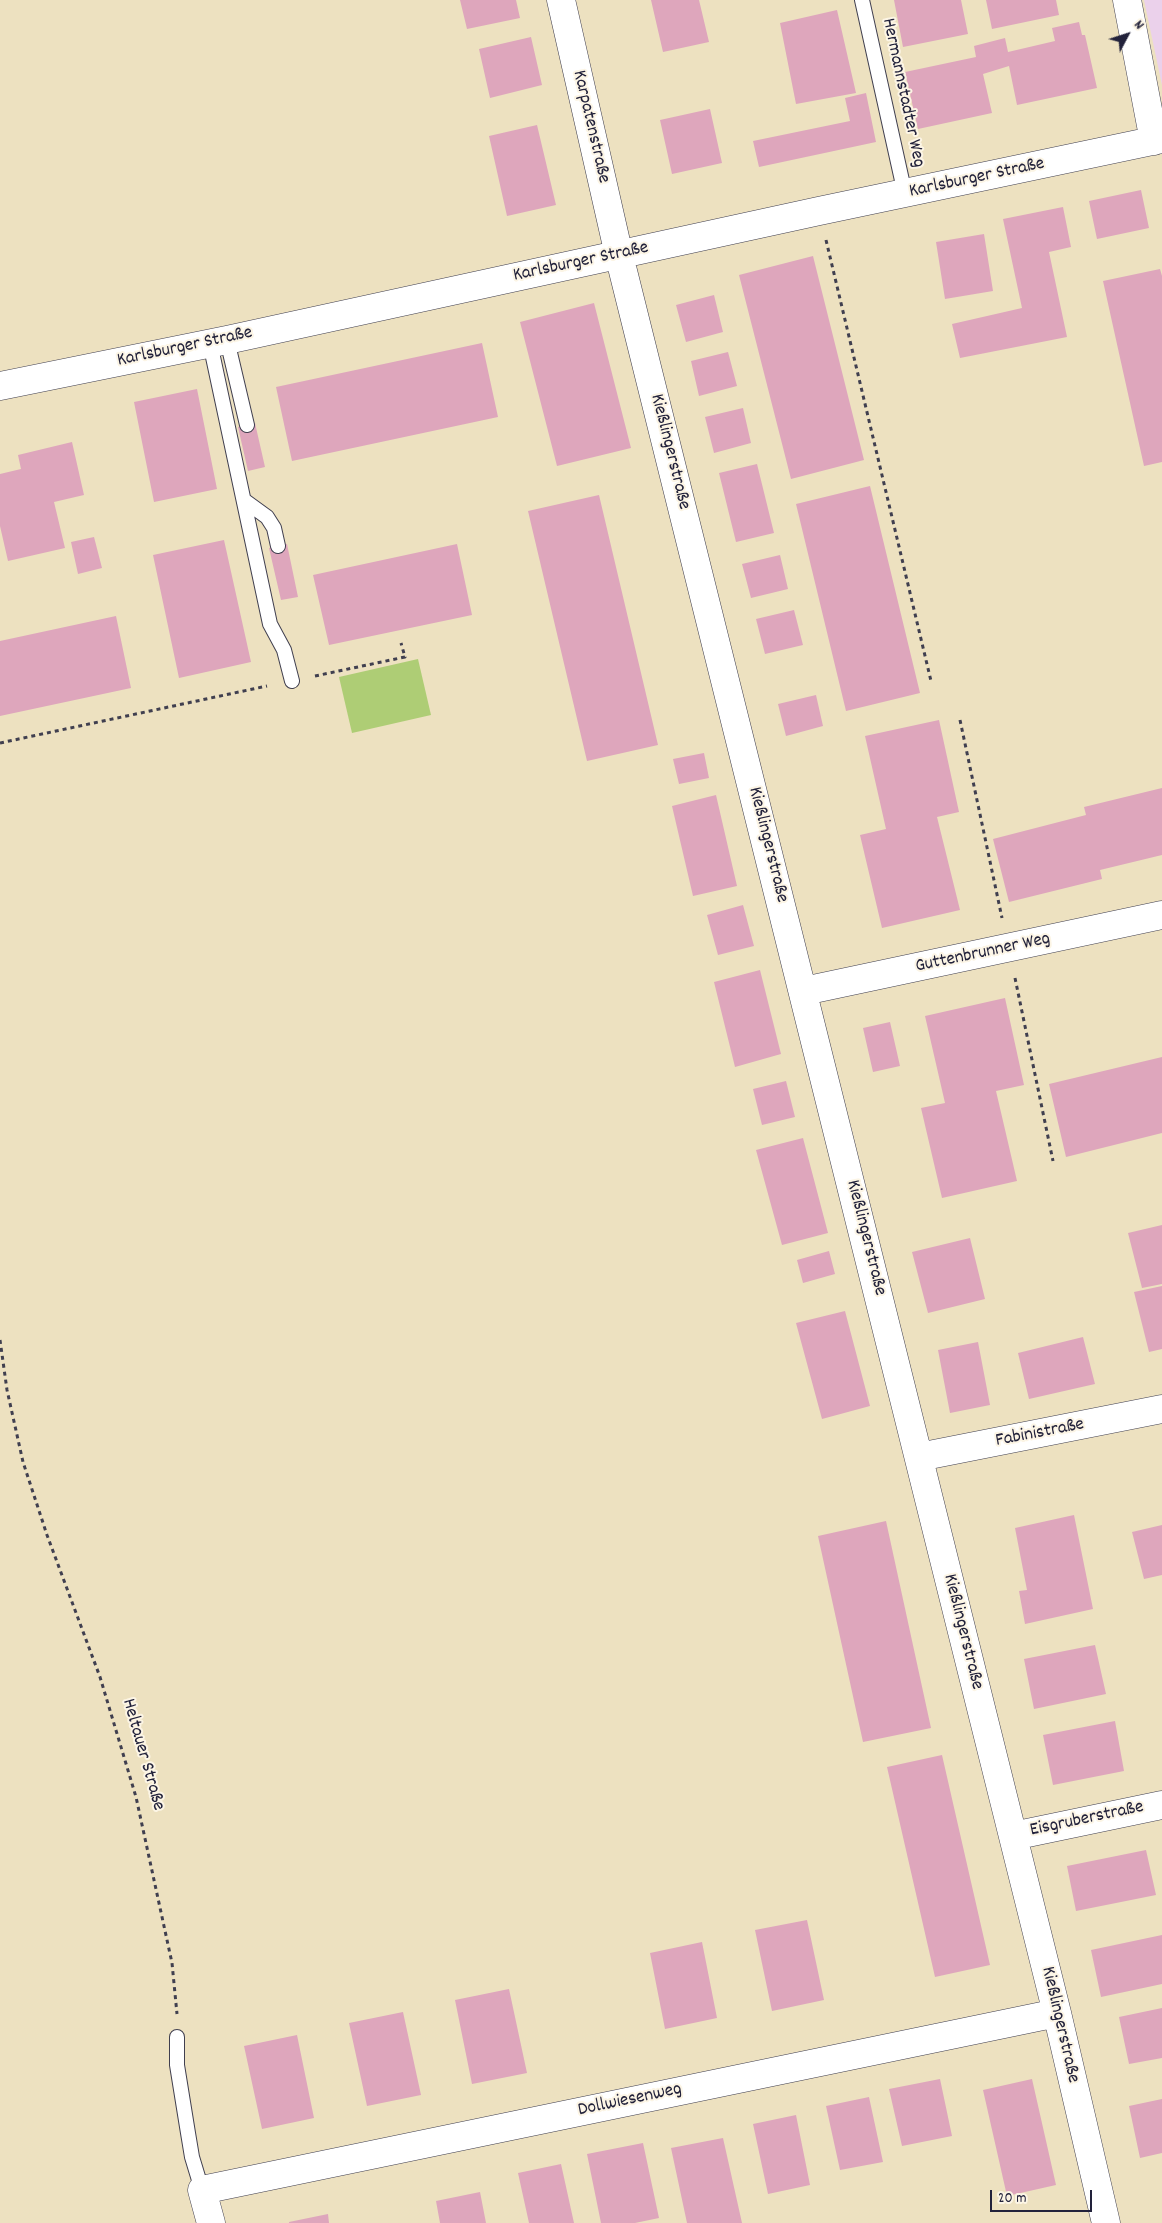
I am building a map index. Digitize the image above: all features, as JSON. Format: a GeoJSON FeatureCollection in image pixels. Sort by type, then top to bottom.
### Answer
{"type":"FeatureCollection","features":[{"type":"Feature","properties":{"kind":"street","name":"Karpatenstraße"},"geometry":{"type":"LineString","coordinates":[[561,0],[619,255]]}},
{"type":"Feature","properties":{"kind":"street"},"geometry":{"type":"LineString","coordinates":[[1127,0],[1158,140]]}},
{"type":"Feature","properties":{"kind":"street","name":"Karlsburger Straße"},"geometry":{"type":"LineString","coordinates":[[0,386],[1158,140]]}},
{"type":"Feature","properties":{"kind":"street","name":"Kießlingerstraße"},"geometry":{"type":"LineString","coordinates":[[619,255],[804,991],[1057,2013],[1106,2223]]}},
{"type":"Feature","properties":{"kind":"street","name":"Guttenbrunner Weg"},"geometry":{"type":"LineString","coordinates":[[804,991],[1162,915]]}},
{"type":"Feature","properties":{"kind":"street","name":"Fabinistraße"},"geometry":{"type":"LineString","coordinates":[[919,1457],[1162,1409]]}},
{"type":"Feature","properties":{"kind":"street","name":"Eisgruberstraße"},"geometry":{"type":"LineString","coordinates":[[1013,1836],[1162,1805]]}},
{"type":"Feature","properties":{"kind":"street","name":"Dollwiesenweg"},"geometry":{"type":"LineString","coordinates":[[202,2190],[1057,2013]]}},
{"type":"Feature","properties":{"kind":"street"},"geometry":{"type":"LineString","coordinates":[[202,2190],[210,2223]]}},
{"type":"Feature","properties":{"kind":"lane","name":"Hermannstadter Weg"},"geometry":{"type":"LineString","coordinates":[[862,0],[905,194]]}},
{"type":"Feature","properties":{"kind":"lane"},"geometry":{"type":"LineString","coordinates":[[219,341],[247,425]]}},
{"type":"Feature","properties":{"kind":"lane"},"geometry":{"type":"LineString","coordinates":[[219,341],[245,501],[270,624],[284,650],[292,681]]}},
{"type":"Feature","properties":{"kind":"lane"},"geometry":{"type":"LineString","coordinates":[[245,501],[267,517],[274,528],[278,546]]}},
{"type":"Feature","properties":{"kind":"lane"},"geometry":{"type":"LineString","coordinates":[[177,2037],[177,2065],[181,2094],[192,2157],[202,2190]]}},
{"type":"Feature","properties":{"kind":"path"},"geometry":{"type":"LineString","coordinates":[[819,211],[931,681]]}},
{"type":"Feature","properties":{"kind":"path"},"geometry":{"type":"LineString","coordinates":[[0,743],[405,657],[401,643]]}},
{"type":"Feature","properties":{"kind":"path"},"geometry":{"type":"LineString","coordinates":[[960,720],[1053,1161]]}},
{"type":"Feature","properties":{"kind":"path","name":"Heltauer Straße"},"geometry":{"type":"LineString","coordinates":[[0,1340],[7,1390],[22,1462],[46,1534],[100,1677],[136,1797],[172,1963],[177,2037]]}},
{"type":"Feature","properties":{"kind":"shaded area"},"geometry":{"type":"Polygon","coordinates":[[[1144,0],[1162,0],[1162,85],[1144,0]]]}},
{"type":"Feature","properties":{"kind":"green space"},"geometry":{"type":"Polygon","coordinates":[[[418,659],[431,715],[352,733],[339,677],[418,659]]]}},
{"type":"Feature","properties":{"kind":"building"},"geometry":{"type":"Polygon","coordinates":[[[460,0],[516,0],[520,18],[467,29],[460,0]]]}},
{"type":"Feature","properties":{"kind":"building"},"geometry":{"type":"Polygon","coordinates":[[[651,0],[699,0],[709,42],[663,52],[651,0]]]}},
{"type":"Feature","properties":{"kind":"building"},"geometry":{"type":"Polygon","coordinates":[[[894,0],[961,0],[968,34],[903,47],[894,0]]]}},
{"type":"Feature","properties":{"kind":"building"},"geometry":{"type":"Polygon","coordinates":[[[986,0],[1056,0],[1059,15],[992,29],[986,0]]]}},
{"type":"Feature","properties":{"kind":"building"},"geometry":{"type":"Polygon","coordinates":[[[837,10],[856,93],[796,104],[780,23],[837,10]]]}},
{"type":"Feature","properties":{"kind":"building"},"geometry":{"type":"Polygon","coordinates":[[[1079,22],[1082,35],[1085,35],[1097,88],[1017,105],[1009,66],[983,74],[992,113],[918,129],[905,72],[976,57],[974,46],[1005,38],[1008,52],[1055,41],[1052,28],[1079,22]]]}},
{"type":"Feature","properties":{"kind":"building"},"geometry":{"type":"Polygon","coordinates":[[[531,37],[542,85],[490,98],[479,49],[531,37]]]}},
{"type":"Feature","properties":{"kind":"building"},"geometry":{"type":"Polygon","coordinates":[[[866,93],[876,142],[759,167],[753,141],[850,121],[845,98],[866,93]]]}},
{"type":"Feature","properties":{"kind":"building"},"geometry":{"type":"Polygon","coordinates":[[[710,109],[722,163],[672,174],[660,120],[710,109]]]}},
{"type":"Feature","properties":{"kind":"building"},"geometry":{"type":"Polygon","coordinates":[[[537,125],[556,205],[507,216],[489,136],[537,125]]]}},
{"type":"Feature","properties":{"kind":"building"},"geometry":{"type":"Polygon","coordinates":[[[1141,190],[1149,228],[1097,239],[1089,201],[1141,190]]]}},
{"type":"Feature","properties":{"kind":"building"},"geometry":{"type":"Polygon","coordinates":[[[1063,207],[1071,247],[1049,252],[1067,337],[960,358],[952,324],[1022,308],[1003,219],[1063,207]]]}},
{"type":"Feature","properties":{"kind":"building"},"geometry":{"type":"Polygon","coordinates":[[[984,234],[993,291],[945,299],[936,242],[984,234]]]}},
{"type":"Feature","properties":{"kind":"building"},"geometry":{"type":"Polygon","coordinates":[[[813,256],[864,460],[791,479],[739,275],[813,256]]]}},
{"type":"Feature","properties":{"kind":"building"},"geometry":{"type":"Polygon","coordinates":[[[1160,269],[1162,276],[1162,462],[1144,466],[1103,281],[1160,269]]]}},
{"type":"Feature","properties":{"kind":"building"},"geometry":{"type":"Polygon","coordinates":[[[714,295],[723,332],[686,342],[676,305],[714,295]]]}},
{"type":"Feature","properties":{"kind":"building"},"geometry":{"type":"Polygon","coordinates":[[[594,303],[631,448],[557,466],[520,322],[594,303]]]}},
{"type":"Feature","properties":{"kind":"building"},"geometry":{"type":"Polygon","coordinates":[[[482,343],[498,417],[292,461],[276,387],[482,343]]]}},
{"type":"Feature","properties":{"kind":"building"},"geometry":{"type":"Polygon","coordinates":[[[728,352],[737,386],[699,396],[691,361],[728,352]]]}},
{"type":"Feature","properties":{"kind":"building"},"geometry":{"type":"Polygon","coordinates":[[[197,389],[217,489],[154,502],[134,402],[197,389]]]}},
{"type":"Feature","properties":{"kind":"building"},"geometry":{"type":"Polygon","coordinates":[[[743,408],[751,443],[714,453],[705,417],[743,408]]]}},
{"type":"Feature","properties":{"kind":"building"},"geometry":{"type":"Polygon","coordinates":[[[255,423],[265,467],[248,471],[238,427],[255,423]]]}},
{"type":"Feature","properties":{"kind":"building"},"geometry":{"type":"Polygon","coordinates":[[[72,442],[84,495],[54,502],[65,548],[8,561],[0,526],[0,474],[21,469],[18,455],[72,442]]]}},
{"type":"Feature","properties":{"kind":"building"},"geometry":{"type":"Polygon","coordinates":[[[757,464],[774,533],[736,542],[719,473],[757,464]]]}},
{"type":"Feature","properties":{"kind":"building"},"geometry":{"type":"Polygon","coordinates":[[[870,486],[920,693],[846,711],[796,504],[870,486]]]}},
{"type":"Feature","properties":{"kind":"building"},"geometry":{"type":"Polygon","coordinates":[[[599,495],[658,745],[587,761],[528,511],[599,495]]]}},
{"type":"Feature","properties":{"kind":"building"},"geometry":{"type":"Polygon","coordinates":[[[94,537],[102,568],[78,574],[71,542],[94,537]]]}},
{"type":"Feature","properties":{"kind":"building"},"geometry":{"type":"Polygon","coordinates":[[[224,540],[251,662],[179,678],[153,555],[224,540]]]}},
{"type":"Feature","properties":{"kind":"building"},"geometry":{"type":"Polygon","coordinates":[[[287,544],[298,597],[281,600],[269,548],[287,544]]]}},
{"type":"Feature","properties":{"kind":"building"},"geometry":{"type":"Polygon","coordinates":[[[457,544],[472,615],[329,645],[313,575],[457,544]]]}},
{"type":"Feature","properties":{"kind":"building"},"geometry":{"type":"Polygon","coordinates":[[[780,555],[788,589],[751,598],[742,564],[780,555]]]}},
{"type":"Feature","properties":{"kind":"building"},"geometry":{"type":"Polygon","coordinates":[[[794,610],[803,645],[765,654],[756,619],[794,610]]]}},
{"type":"Feature","properties":{"kind":"building"},"geometry":{"type":"Polygon","coordinates":[[[116,616],[131,688],[0,716],[0,641],[116,616]]]}},
{"type":"Feature","properties":{"kind":"building"},"geometry":{"type":"Polygon","coordinates":[[[816,695],[823,726],[786,736],[778,704],[816,695]]]}},
{"type":"Feature","properties":{"kind":"building"},"geometry":{"type":"Polygon","coordinates":[[[939,720],[959,812],[937,817],[960,910],[882,928],[860,835],[886,829],[865,736],[939,720]]]}},
{"type":"Feature","properties":{"kind":"building"},"geometry":{"type":"Polygon","coordinates":[[[704,753],[709,778],[679,784],[673,759],[704,753]]]}},
{"type":"Feature","properties":{"kind":"building"},"geometry":{"type":"Polygon","coordinates":[[[1162,788],[1162,855],[1100,870],[1102,879],[1009,902],[993,839],[1086,815],[1084,807],[1162,788]]]}},
{"type":"Feature","properties":{"kind":"building"},"geometry":{"type":"Polygon","coordinates":[[[716,795],[737,886],[693,896],[672,806],[716,795]]]}},
{"type":"Feature","properties":{"kind":"building"},"geometry":{"type":"Polygon","coordinates":[[[743,905],[754,946],[718,955],[707,915],[743,905]]]}},
{"type":"Feature","properties":{"kind":"building"},"geometry":{"type":"Polygon","coordinates":[[[760,970],[781,1054],[735,1067],[714,982],[760,970]]]}},
{"type":"Feature","properties":{"kind":"building"},"geometry":{"type":"Polygon","coordinates":[[[1005,998],[1024,1085],[996,1091],[1017,1181],[942,1198],[921,1108],[945,1103],[925,1016],[1005,998]]]}},
{"type":"Feature","properties":{"kind":"building"},"geometry":{"type":"Polygon","coordinates":[[[890,1022],[900,1066],[873,1072],[863,1028],[890,1022]]]}},
{"type":"Feature","properties":{"kind":"building"},"geometry":{"type":"Polygon","coordinates":[[[1162,1057],[1162,1133],[1066,1157],[1049,1084],[1162,1057]]]}},
{"type":"Feature","properties":{"kind":"building"},"geometry":{"type":"Polygon","coordinates":[[[786,1081],[795,1117],[762,1125],[753,1089],[786,1081]]]}},
{"type":"Feature","properties":{"kind":"building"},"geometry":{"type":"Polygon","coordinates":[[[803,1138],[828,1233],[782,1245],[756,1150],[803,1138]]]}},
{"type":"Feature","properties":{"kind":"building"},"geometry":{"type":"Polygon","coordinates":[[[1162,1225],[1162,1284],[1142,1288],[1128,1233],[1162,1225]]]}},
{"type":"Feature","properties":{"kind":"building"},"geometry":{"type":"Polygon","coordinates":[[[970,1238],[985,1299],[928,1313],[912,1252],[970,1238]]]}},
{"type":"Feature","properties":{"kind":"building"},"geometry":{"type":"Polygon","coordinates":[[[829,1251],[835,1274],[803,1283],[797,1260],[829,1251]]]}},
{"type":"Feature","properties":{"kind":"building"},"geometry":{"type":"Polygon","coordinates":[[[1162,1286],[1162,1349],[1149,1352],[1134,1292],[1162,1286]]]}},
{"type":"Feature","properties":{"kind":"building"},"geometry":{"type":"Polygon","coordinates":[[[845,1311],[870,1406],[822,1419],[796,1323],[845,1311]]]}},
{"type":"Feature","properties":{"kind":"building"},"geometry":{"type":"Polygon","coordinates":[[[1083,1337],[1095,1384],[1029,1399],[1018,1353],[1083,1337]]]}},
{"type":"Feature","properties":{"kind":"building"},"geometry":{"type":"Polygon","coordinates":[[[978,1342],[990,1405],[950,1413],[938,1350],[978,1342]]]}},
{"type":"Feature","properties":{"kind":"building"},"geometry":{"type":"Polygon","coordinates":[[[1074,1515],[1093,1609],[1025,1624],[1019,1591],[1027,1590],[1015,1528],[1074,1515]]]}},
{"type":"Feature","properties":{"kind":"building"},"geometry":{"type":"Polygon","coordinates":[[[886,1521],[931,1728],[863,1742],[818,1536],[886,1521]]]}},
{"type":"Feature","properties":{"kind":"building"},"geometry":{"type":"Polygon","coordinates":[[[1162,1525],[1162,1575],[1144,1579],[1132,1532],[1162,1525]]]}},
{"type":"Feature","properties":{"kind":"building"},"geometry":{"type":"Polygon","coordinates":[[[1095,1645],[1106,1694],[1034,1709],[1024,1659],[1095,1645]]]}},
{"type":"Feature","properties":{"kind":"building"},"geometry":{"type":"Polygon","coordinates":[[[1115,1721],[1124,1771],[1053,1785],[1043,1735],[1115,1721]]]}},
{"type":"Feature","properties":{"kind":"building"},"geometry":{"type":"Polygon","coordinates":[[[942,1755],[990,1965],[935,1977],[887,1767],[942,1755]]]}},
{"type":"Feature","properties":{"kind":"building"},"geometry":{"type":"Polygon","coordinates":[[[1146,1850],[1156,1895],[1076,1911],[1067,1866],[1146,1850]]]}},
{"type":"Feature","properties":{"kind":"building"},"geometry":{"type":"Polygon","coordinates":[[[807,1920],[824,2000],[772,2011],[755,1930],[807,1920]]]}},
{"type":"Feature","properties":{"kind":"building"},"geometry":{"type":"Polygon","coordinates":[[[1162,1935],[1162,1984],[1101,1997],[1091,1950],[1162,1935]]]}},
{"type":"Feature","properties":{"kind":"building"},"geometry":{"type":"Polygon","coordinates":[[[702,1942],[717,2018],[665,2029],[650,1953],[702,1942]]]}},
{"type":"Feature","properties":{"kind":"building"},"geometry":{"type":"Polygon","coordinates":[[[509,1989],[527,2073],[472,2084],[455,2000],[509,1989]]]}},
{"type":"Feature","properties":{"kind":"building"},"geometry":{"type":"Polygon","coordinates":[[[1162,2008],[1162,2058],[1129,2064],[1119,2017],[1162,2008]]]}},
{"type":"Feature","properties":{"kind":"building"},"geometry":{"type":"Polygon","coordinates":[[[403,2012],[421,2095],[367,2106],[349,2023],[403,2012]]]}},
{"type":"Feature","properties":{"kind":"building"},"geometry":{"type":"Polygon","coordinates":[[[297,2035],[314,2118],[262,2129],[244,2046],[297,2035]]]}},
{"type":"Feature","properties":{"kind":"building"},"geometry":{"type":"Polygon","coordinates":[[[940,2079],[952,2136],[902,2146],[889,2089],[940,2079]]]}},
{"type":"Feature","properties":{"kind":"building"},"geometry":{"type":"Polygon","coordinates":[[[1032,2079],[1056,2185],[1007,2196],[983,2090],[1032,2079]]]}},
{"type":"Feature","properties":{"kind":"building"},"geometry":{"type":"Polygon","coordinates":[[[869,2097],[883,2162],[840,2170],[826,2106],[869,2097]]]}},
{"type":"Feature","properties":{"kind":"building"},"geometry":{"type":"Polygon","coordinates":[[[1162,2099],[1162,2153],[1140,2158],[1129,2106],[1162,2099]]]}},
{"type":"Feature","properties":{"kind":"building"},"geometry":{"type":"Polygon","coordinates":[[[796,2115],[810,2185],[768,2194],[753,2124],[796,2115]]]}},
{"type":"Feature","properties":{"kind":"building"},"geometry":{"type":"Polygon","coordinates":[[[723,2138],[742,2223],[687,2223],[671,2148],[723,2138]]]}},
{"type":"Feature","properties":{"kind":"building"},"geometry":{"type":"Polygon","coordinates":[[[643,2143],[659,2218],[635,2223],[601,2223],[587,2154],[643,2143]]]}},
{"type":"Feature","properties":{"kind":"building"},"geometry":{"type":"Polygon","coordinates":[[[561,2164],[574,2223],[529,2223],[518,2173],[561,2164]]]}},
{"type":"Feature","properties":{"kind":"building"},"geometry":{"type":"Polygon","coordinates":[[[480,2192],[486,2223],[440,2223],[436,2201],[480,2192]]]}},
{"type":"Feature","properties":{"kind":"building"},"geometry":{"type":"Polygon","coordinates":[[[328,2214],[329,2223],[289,2223],[289,2222],[328,2214]]]}}]}
